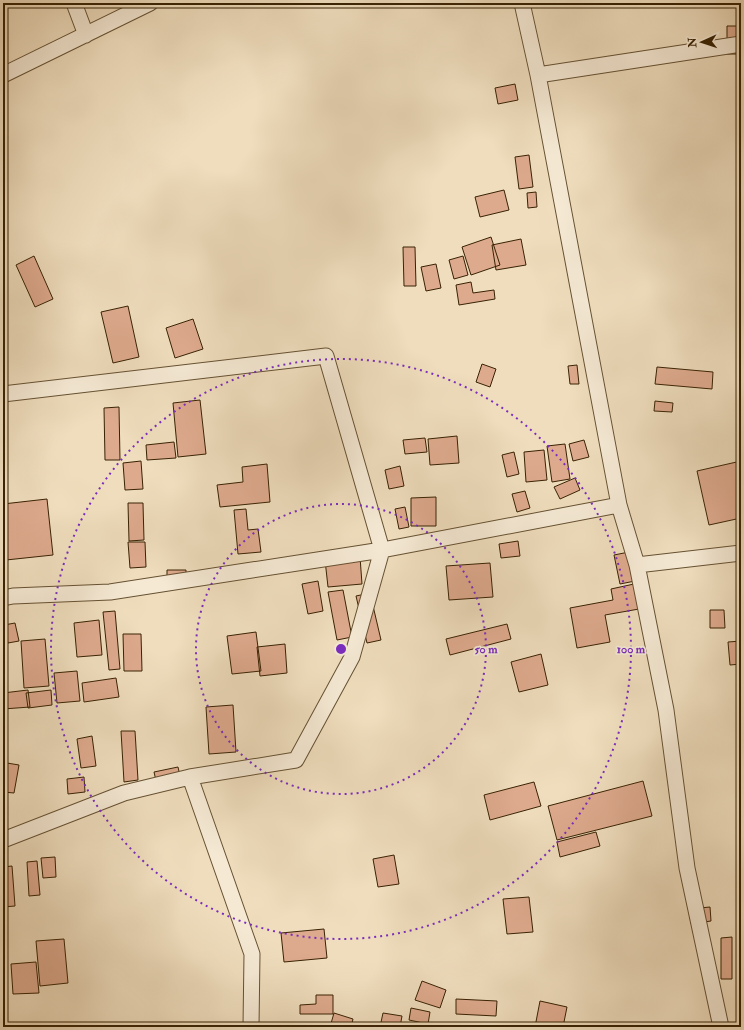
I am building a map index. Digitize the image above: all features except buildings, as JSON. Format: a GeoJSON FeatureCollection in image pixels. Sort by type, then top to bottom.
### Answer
{"type":"FeatureCollection","features":[{"type":"Feature","properties":{"kind":"street"},"geometry":{"type":"LineString","coordinates":[[74,3],[86,35]]}},
{"type":"Feature","properties":{"kind":"street"},"geometry":{"type":"LineString","coordinates":[[3,75],[150,3]]}},
{"type":"Feature","properties":{"kind":"street"},"geometry":{"type":"LineString","coordinates":[[522,3],[538,75],[619,505],[637,565],[666,710],[687,868],[721,1027]]}},
{"type":"Feature","properties":{"kind":"street"},"geometry":{"type":"LineString","coordinates":[[538,75],[741,44]]}},
{"type":"Feature","properties":{"kind":"street"},"geometry":{"type":"LineString","coordinates":[[3,394],[326,356],[382,550],[352,657],[296,760],[190,777],[124,793],[3,840]]}},
{"type":"Feature","properties":{"kind":"street"},"geometry":{"type":"LineString","coordinates":[[3,598],[13,596],[110,592],[382,550],[619,505]]}},
{"type":"Feature","properties":{"kind":"street"},"geometry":{"type":"LineString","coordinates":[[637,565],[741,553]]}},
{"type":"Feature","properties":{"kind":"street"},"geometry":{"type":"LineString","coordinates":[[190,777],[252,954],[251,1027]]}}]}
